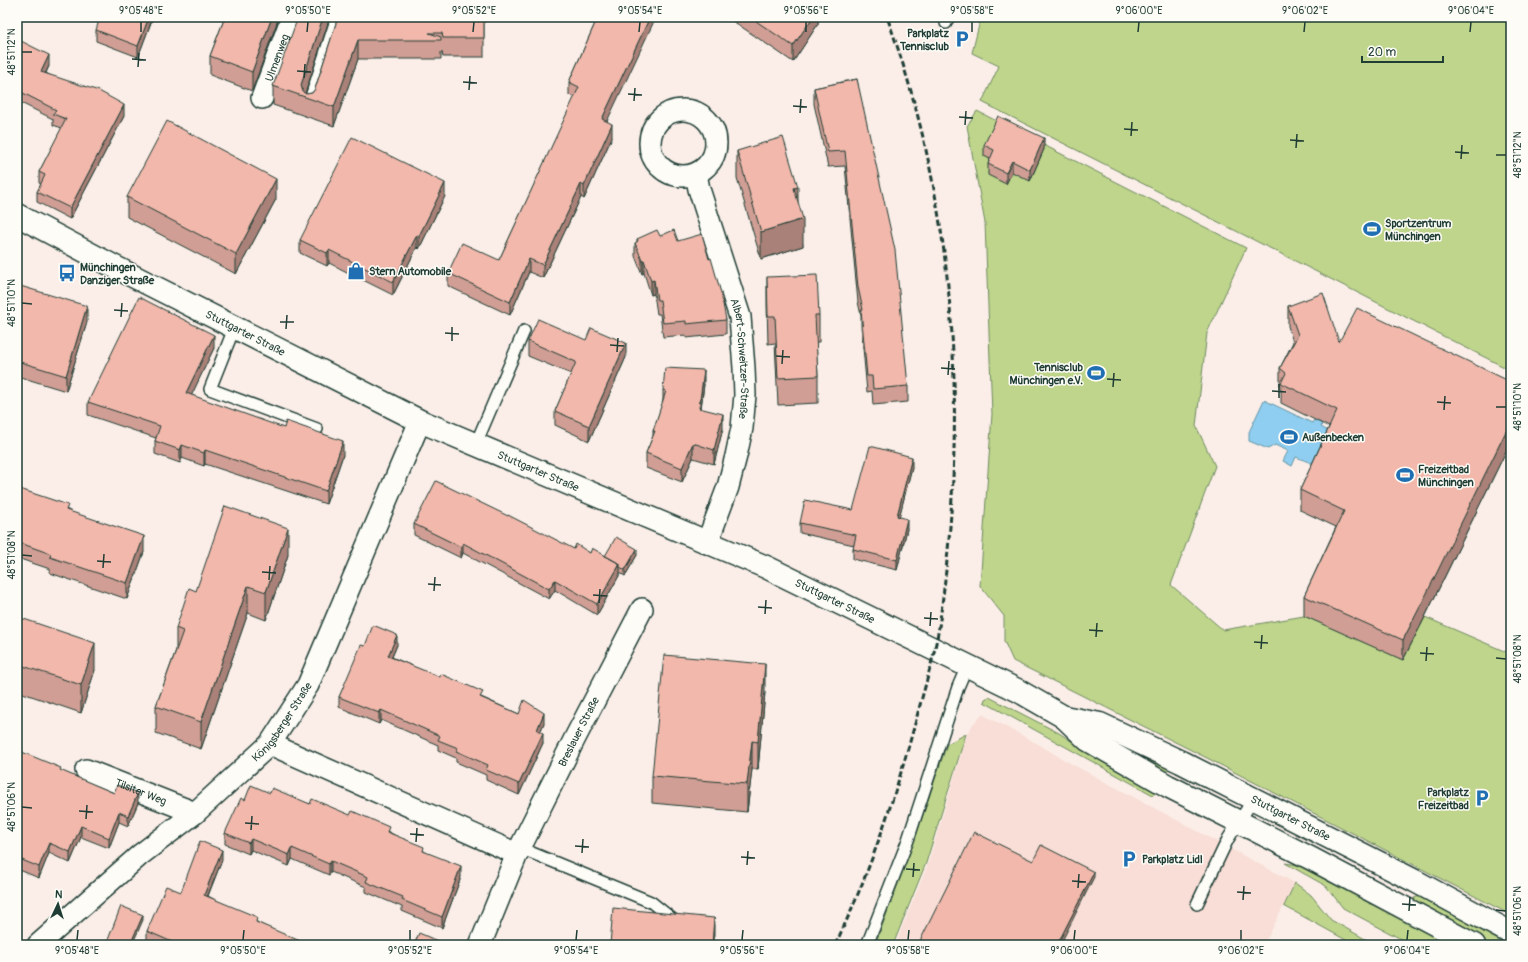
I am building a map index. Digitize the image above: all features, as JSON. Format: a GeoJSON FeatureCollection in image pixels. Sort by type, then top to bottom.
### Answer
{"type":"FeatureCollection","features":[{"type":"Feature","properties":{"kind":"street","name":"Ulmenweg"},"geometry":{"type":"LineString","coordinates":[[262,98],[292,17]]}},
{"type":"Feature","properties":{"kind":"street","name":"Albert-Schweitzer-Straße"},"geometry":{"type":"LineString","coordinates":[[696,174],[699,189],[740,317],[744,342],[745,395],[742,428],[728,487],[707,543]]}},
{"type":"Feature","properties":{"kind":"street","name":"Stuttgarter Straße"},"geometry":{"type":"LineString","coordinates":[[17,215],[115,267],[235,326],[420,421],[475,446],[766,567],[1017,690],[1064,717],[1088,740],[1168,786],[1240,822],[1474,945]]}},
{"type":"Feature","properties":{"kind":"street","name":"Königsberger Straße"},"geometry":{"type":"LineString","coordinates":[[38,945],[140,855],[195,813],[270,744],[308,685],[420,421]]}},
{"type":"Feature","properties":{"kind":"street","name":"Breslauer Straße"},"geometry":{"type":"LineString","coordinates":[[480,945],[519,851],[575,738],[642,609]]}},
{"type":"Feature","properties":{"kind":"street","name":"Stuttgarter Straße"},"geometry":{"type":"LineString","coordinates":[[1064,717],[1100,724],[1254,798],[1415,881],[1511,933]]}},
{"type":"Feature","properties":{"kind":"street"},"geometry":{"type":"LineString","coordinates":[[270,744],[519,851]]}},
{"type":"Feature","properties":{"kind":"street","name":"Tilsiter Weg"},"geometry":{"type":"LineString","coordinates":[[86,770],[195,813]]}},
{"type":"Feature","properties":{"kind":"lane"},"geometry":{"type":"LineString","coordinates":[[308,106],[338,17]]}},
{"type":"Feature","properties":{"kind":"lane"},"geometry":{"type":"LineString","coordinates":[[235,326],[210,389],[317,429]]}},
{"type":"Feature","properties":{"kind":"lane"},"geometry":{"type":"LineString","coordinates":[[475,446],[524,331]]}},
{"type":"Feature","properties":{"kind":"lane"},"geometry":{"type":"LineString","coordinates":[[867,945],[908,840],[958,687],[967,666]]}},
{"type":"Feature","properties":{"kind":"lane"},"geometry":{"type":"LineString","coordinates":[[1197,904],[1228,839],[1254,798]]}},
{"type":"Feature","properties":{"kind":"lane"},"geometry":{"type":"LineString","coordinates":[[519,851],[651,902],[678,924]]}},
{"type":"Feature","properties":{"kind":"shaded area"},"geometry":{"type":"Polygon","coordinates":[[[982,714],[1068,762],[1295,883],[1264,945],[895,945],[928,864],[967,734],[982,714]]]}},
{"type":"Feature","properties":{"kind":"green space","name":"Sportzentrum Münchingen"},"geometry":{"type":"Polygon","coordinates":[[[981,17],[1511,17],[1511,357],[1506,368],[982,102],[999,66],[972,53],[981,17]]]}},
{"type":"Feature","properties":{"kind":"green space"},"geometry":{"type":"Polygon","coordinates":[[[977,111],[1246,248],[1207,333],[1196,426],[1215,466],[1171,585],[1223,630],[1304,616],[1425,617],[1511,654],[1511,915],[1207,758],[1013,661],[1004,641],[1004,616],[980,586],[992,414],[985,223],[967,126],[977,111]]]}},
{"type":"Feature","properties":{"kind":"green space"},"geometry":{"type":"Polygon","coordinates":[[[989,697],[1059,733],[1088,752],[1158,791],[1153,795],[984,702],[985,699],[989,697]]]}},
{"type":"Feature","properties":{"kind":"green space"},"geometry":{"type":"Polygon","coordinates":[[[1098,733],[1169,768],[1164,775],[1098,733]]]}},
{"type":"Feature","properties":{"kind":"green space"},"geometry":{"type":"Polygon","coordinates":[[[966,734],[926,863],[893,945],[875,945],[913,844],[947,744],[966,734]]]}},
{"type":"Feature","properties":{"kind":"green space"},"geometry":{"type":"Polygon","coordinates":[[[1285,863],[1305,866],[1449,945],[1412,945],[1343,908],[1326,886],[1285,863]]]}},
{"type":"Feature","properties":{"kind":"green space"},"geometry":{"type":"Polygon","coordinates":[[[1295,883],[1311,895],[1331,920],[1376,945],[1355,945],[1284,906],[1295,883]]]}},
{"type":"Feature","properties":{"kind":"green space"},"geometry":{"type":"Polygon","coordinates":[[[1420,896],[1507,945],[1490,945],[1416,905],[1414,898],[1420,896]]]}},
{"type":"Feature","properties":{"kind":"water","name":"Außenbecken"},"geometry":{"type":"Polygon","coordinates":[[[1264,400],[1312,423],[1314,420],[1322,424],[1321,427],[1332,433],[1314,464],[1296,457],[1292,466],[1283,461],[1288,451],[1275,445],[1268,449],[1249,441],[1249,432],[1264,400]]]}},
{"type":"Feature","properties":{"kind":"building"},"geometry":{"type":"Polygon","coordinates":[[[100,17],[149,17],[138,46],[96,30],[100,17]]]}},
{"type":"Feature","properties":{"kind":"building"},"geometry":{"type":"Polygon","coordinates":[[[225,17],[272,17],[252,72],[210,56],[225,17]]]}},
{"type":"Feature","properties":{"kind":"building"},"geometry":{"type":"Polygon","coordinates":[[[298,17],[323,17],[301,85],[303,92],[306,94],[312,93],[315,89],[338,17],[484,17],[484,38],[443,38],[442,33],[429,33],[441,37],[441,40],[358,40],[334,107],[273,86],[298,17]]]}},
{"type":"Feature","properties":{"kind":"building"},"geometry":{"type":"Polygon","coordinates":[[[601,17],[650,17],[602,119],[612,124],[584,186],[581,184],[543,265],[529,259],[510,302],[448,273],[462,243],[499,260],[579,87],[569,82],[597,19],[600,20],[601,17]]]}},
{"type":"Feature","properties":{"kind":"building"},"geometry":{"type":"Polygon","coordinates":[[[750,17],[813,17],[793,46],[750,17]]]}},
{"type":"Feature","properties":{"kind":"building"},"geometry":{"type":"Polygon","coordinates":[[[17,39],[49,55],[41,72],[99,91],[124,105],[70,208],[37,192],[45,175],[39,172],[66,119],[53,114],[56,110],[17,90],[17,39]]]}},
{"type":"Feature","properties":{"kind":"building"},"geometry":{"type":"Polygon","coordinates":[[[857,79],[895,250],[908,386],[873,389],[872,376],[867,376],[861,310],[863,310],[858,287],[845,151],[828,152],[814,88],[857,79]]]}},
{"type":"Feature","properties":{"kind":"building"},"geometry":{"type":"Polygon","coordinates":[[[998,116],[1044,138],[1030,170],[1012,161],[1006,173],[988,164],[994,150],[984,145],[998,116]]]}},
{"type":"Feature","properties":{"kind":"building"},"geometry":{"type":"Polygon","coordinates":[[[167,121],[276,179],[236,254],[127,197],[167,121]]]}},
{"type":"Feature","properties":{"kind":"building"},"geometry":{"type":"Polygon","coordinates":[[[352,137],[445,183],[419,236],[417,235],[393,282],[329,250],[327,253],[300,240],[352,137]]]}},
{"type":"Feature","properties":{"kind":"building"},"geometry":{"type":"Polygon","coordinates":[[[783,137],[798,187],[794,188],[803,219],[761,232],[737,151],[783,137]]]}},
{"type":"Feature","properties":{"kind":"building"},"geometry":{"type":"Polygon","coordinates":[[[657,230],[660,236],[674,230],[678,241],[702,234],[709,259],[711,258],[721,293],[726,320],[686,324],[686,321],[663,323],[660,300],[657,300],[654,280],[651,281],[644,260],[642,260],[635,243],[638,241],[637,239],[657,230]]]}},
{"type":"Feature","properties":{"kind":"building"},"geometry":{"type":"Polygon","coordinates":[[[817,275],[819,315],[815,315],[818,376],[778,378],[775,316],[768,316],[767,277],[817,275]]]}},
{"type":"Feature","properties":{"kind":"building"},"geometry":{"type":"Polygon","coordinates":[[[17,285],[87,306],[66,376],[17,361],[17,285]]]}},
{"type":"Feature","properties":{"kind":"building","name":"Freizeitbad Münchingen"},"geometry":{"type":"Polygon","coordinates":[[[1323,293],[1339,342],[1357,308],[1511,382],[1511,421],[1403,640],[1304,596],[1344,511],[1300,490],[1337,410],[1281,383],[1286,373],[1280,368],[1298,335],[1288,306],[1323,293]]]}},
{"type":"Feature","properties":{"kind":"building"},"geometry":{"type":"Polygon","coordinates":[[[139,297],[214,335],[186,393],[284,428],[286,421],[343,441],[326,491],[205,450],[204,453],[182,445],[180,450],[155,441],[160,426],[88,402],[139,297]]]}},
{"type":"Feature","properties":{"kind":"building"},"geometry":{"type":"Polygon","coordinates":[[[538,319],[586,340],[591,328],[626,343],[589,426],[555,411],[576,362],[528,341],[538,319]]]}},
{"type":"Feature","properties":{"kind":"building"},"geometry":{"type":"Polygon","coordinates":[[[665,368],[704,370],[699,408],[723,414],[714,450],[693,443],[682,468],[646,453],[655,431],[653,431],[666,391],[663,390],[665,368]]]}},
{"type":"Feature","properties":{"kind":"building"},"geometry":{"type":"Polygon","coordinates":[[[870,446],[912,457],[897,516],[907,519],[897,560],[853,549],[856,535],[800,523],[805,500],[853,510],[870,446]]]}},
{"type":"Feature","properties":{"kind":"building"},"geometry":{"type":"Polygon","coordinates":[[[436,481],[508,515],[574,549],[576,544],[590,553],[592,548],[620,564],[597,604],[555,580],[549,589],[463,543],[461,547],[414,524],[436,481]]]}},
{"type":"Feature","properties":{"kind":"building"},"geometry":{"type":"Polygon","coordinates":[[[17,488],[68,505],[66,510],[144,536],[127,583],[50,557],[51,554],[17,542],[17,488]]]}},
{"type":"Feature","properties":{"kind":"building"},"geometry":{"type":"Polygon","coordinates":[[[225,506],[288,528],[266,592],[248,586],[201,722],[156,706],[183,631],[176,628],[189,588],[196,591],[225,506]]]}},
{"type":"Feature","properties":{"kind":"building"},"geometry":{"type":"Polygon","coordinates":[[[616,537],[637,549],[625,570],[620,567],[620,564],[605,556],[616,537]]]}},
{"type":"Feature","properties":{"kind":"building"},"geometry":{"type":"Polygon","coordinates":[[[17,609],[20,610],[18,617],[95,643],[81,685],[17,664],[17,609]]]}},
{"type":"Feature","properties":{"kind":"building"},"geometry":{"type":"Polygon","coordinates":[[[373,625],[397,635],[388,656],[440,677],[441,674],[483,692],[480,697],[519,714],[524,700],[544,713],[537,730],[543,733],[519,784],[486,770],[488,765],[456,751],[458,748],[438,740],[440,736],[381,710],[379,713],[339,697],[361,645],[365,646],[373,625]]]}},
{"type":"Feature","properties":{"kind":"building"},"geometry":{"type":"Polygon","coordinates":[[[664,655],[765,664],[758,742],[752,741],[747,784],[652,776],[664,655]]]}},
{"type":"Feature","properties":{"kind":"building"},"geometry":{"type":"Polygon","coordinates":[[[17,750],[61,768],[60,770],[114,793],[117,785],[138,793],[128,816],[119,812],[109,838],[81,826],[70,852],[49,843],[39,867],[17,858],[17,750]]]}},
{"type":"Feature","properties":{"kind":"building"},"geometry":{"type":"Polygon","coordinates":[[[251,785],[270,793],[272,788],[310,804],[312,799],[350,815],[352,811],[389,827],[387,832],[424,847],[423,851],[461,866],[442,917],[402,900],[403,897],[366,882],[368,877],[331,861],[329,864],[292,848],[289,855],[251,839],[249,843],[225,833],[241,798],[245,800],[251,785]]]}},
{"type":"Feature","properties":{"kind":"building"},"geometry":{"type":"Polygon","coordinates":[[[974,832],[1033,861],[1041,845],[1094,872],[1057,945],[918,945],[974,832]]]}},
{"type":"Feature","properties":{"kind":"building"},"geometry":{"type":"Polygon","coordinates":[[[200,841],[222,850],[204,895],[257,917],[256,922],[300,941],[298,945],[179,945],[147,931],[166,886],[181,892],[200,841]]]}},
{"type":"Feature","properties":{"kind":"building"},"geometry":{"type":"Polygon","coordinates":[[[121,906],[143,915],[130,945],[106,945],[121,906]]]}},
{"type":"Feature","properties":{"kind":"building"},"geometry":{"type":"Polygon","coordinates":[[[613,908],[714,918],[712,945],[610,945],[613,908]]]}},
{"type":"Feature","properties":{"kind":"building"},"geometry":{"type":"Polygon","coordinates":[[[419,933],[440,942],[439,945],[414,945],[419,933]]]}},
{"type":"Feature","properties":{"kind":"railway"},"geometry":{"type":"LineString","coordinates":[[835,945],[848,918],[881,834],[908,749],[932,662],[939,627],[948,549],[953,472],[954,395],[951,319],[943,242],[930,167],[911,92],[887,17]]}},
{"type":"Feature","properties":{"kind":"place","name":"Parkplatz Tennisclub"},"geometry":{"type":"Point","coordinates":[962,39]}},
{"type":"Feature","properties":{"kind":"place","name":"Sportzentrum Münchingen"},"geometry":{"type":"Point","coordinates":[1372,229]}},
{"type":"Feature","properties":{"kind":"place","name":"Stern Automobile"},"geometry":{"type":"Point","coordinates":[356,271]}},
{"type":"Feature","properties":{"kind":"place","name":"Münchingen Danziger Straße"},"geometry":{"type":"Point","coordinates":[67,273]}},
{"type":"Feature","properties":{"kind":"place","name":"Tennisclub Münchingen e.V."},"geometry":{"type":"Point","coordinates":[1096,373]}},
{"type":"Feature","properties":{"kind":"place","name":"Außenbecken"},"geometry":{"type":"Point","coordinates":[1289,437]}},
{"type":"Feature","properties":{"kind":"place","name":"Freizeitbad Münchingen"},"geometry":{"type":"Point","coordinates":[1405,475]}},
{"type":"Feature","properties":{"kind":"place","name":"Parkplatz Freizeitbad"},"geometry":{"type":"Point","coordinates":[1482,798]}},
{"type":"Feature","properties":{"kind":"place","name":"Parkplatz Lidl"},"geometry":{"type":"Point","coordinates":[1129,859]}}]}
